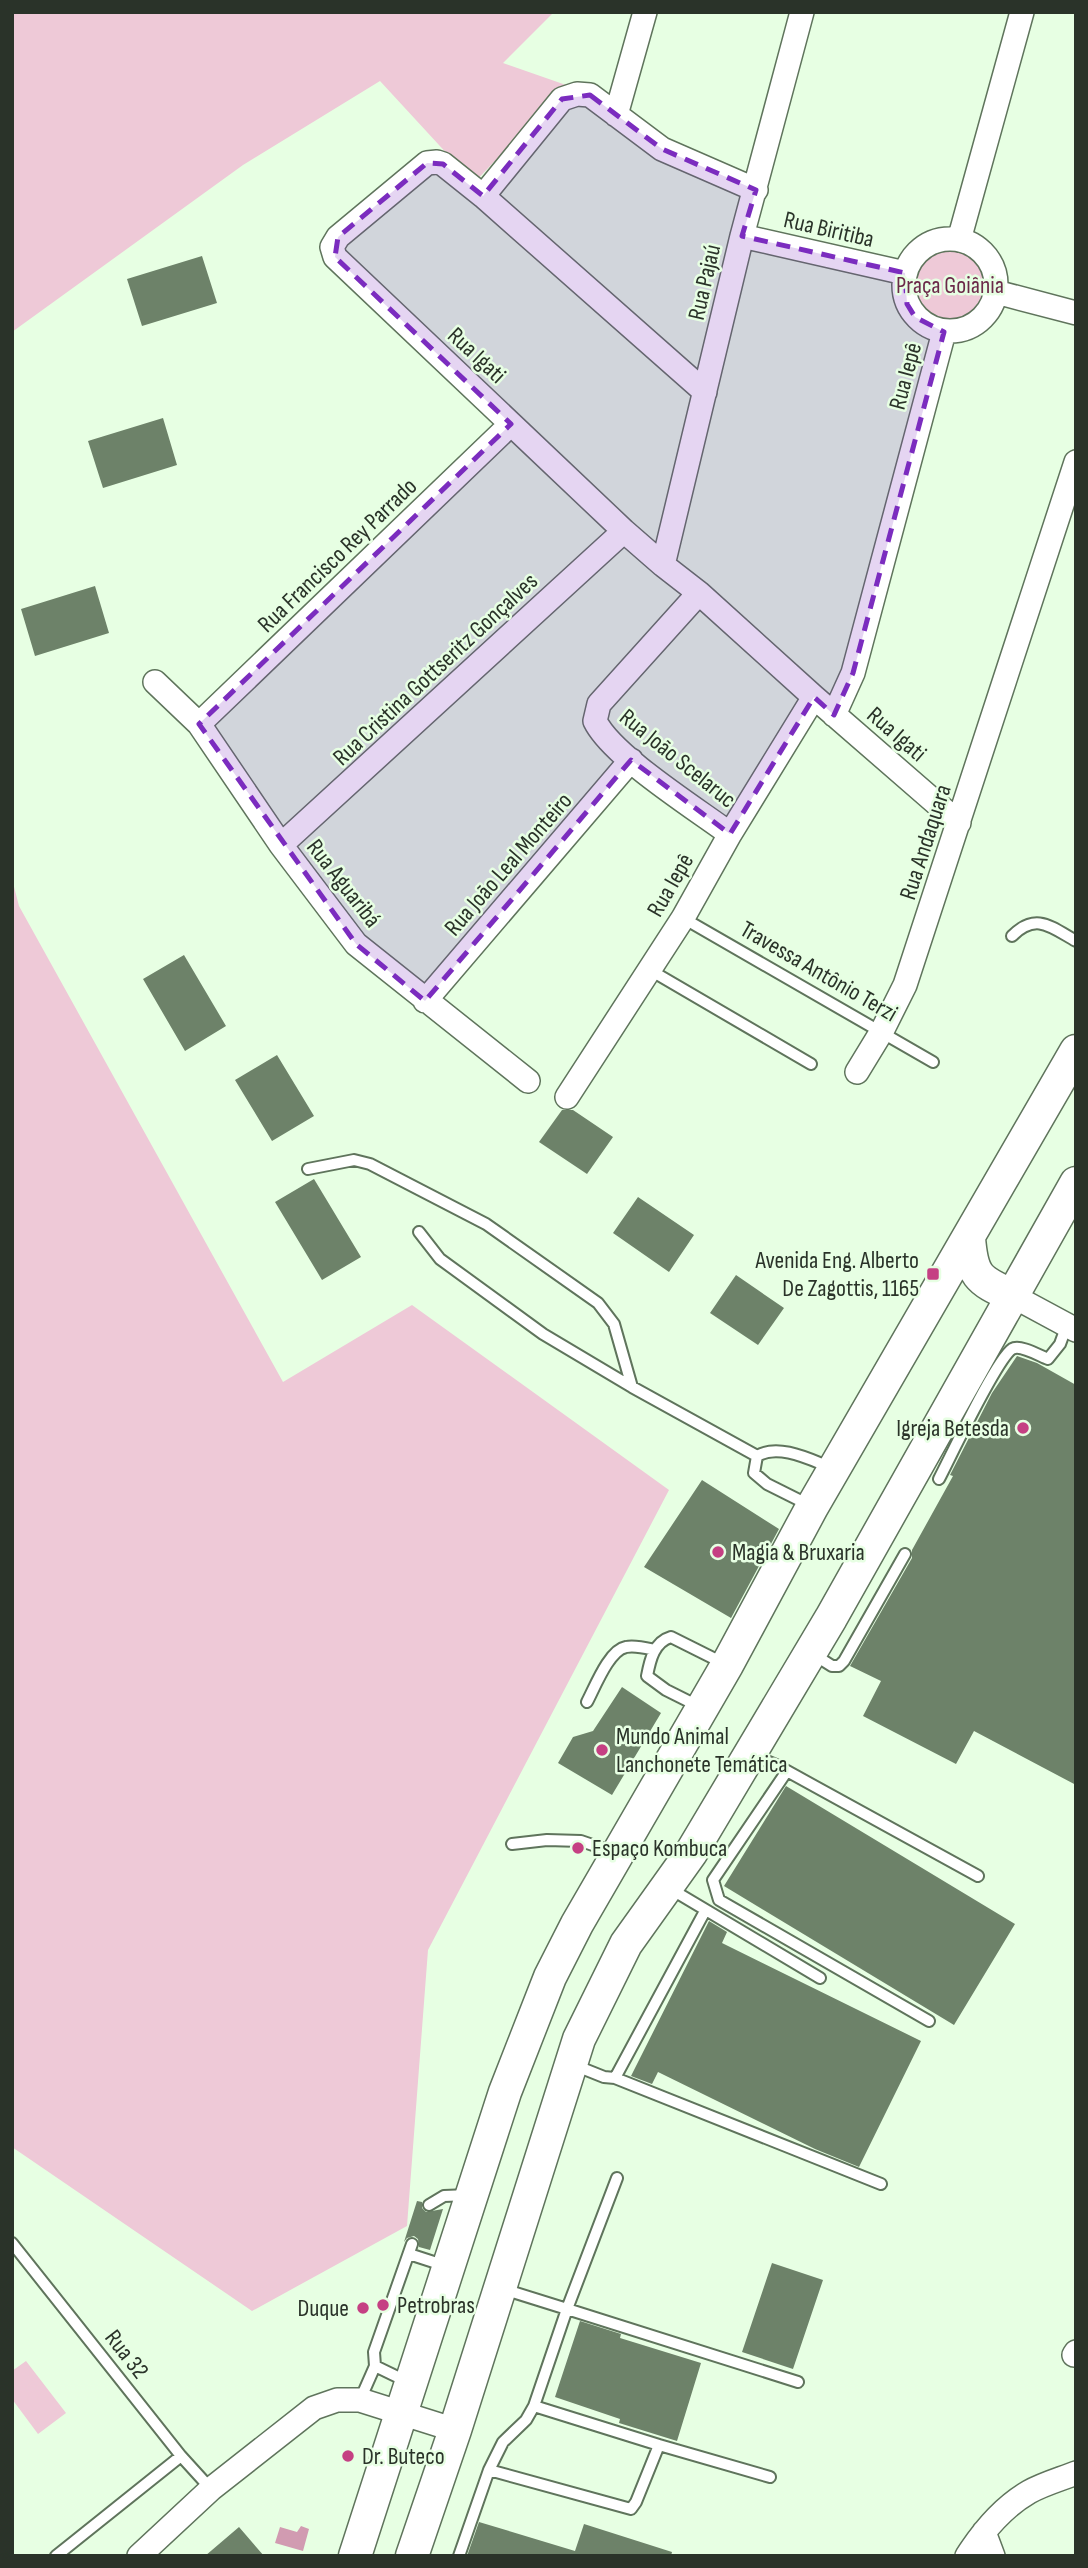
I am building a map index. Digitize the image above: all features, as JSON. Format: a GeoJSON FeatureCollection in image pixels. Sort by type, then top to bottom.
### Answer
{"type":"FeatureCollection","features":[{"type":"Feature","properties":{"kind":"main road"},"geometry":{"type":"LineString","coordinates":[[355,2556],[505,2092],[550,1977],[577,1924],[727,1665],[812,1507],[1076,1051]]}},
{"type":"Feature","properties":{"kind":"main road"},"geometry":{"type":"LineString","coordinates":[[412,2556],[455,2430],[579,2039],[626,1944],[691,1853],[811,1652],[1076,1183]]}},
{"type":"Feature","properties":{"kind":"main road"},"geometry":{"type":"LineString","coordinates":[[969,1238],[972,1267],[978,1276],[985,1283],[1011,1295]]}},
{"type":"Feature","properties":{"kind":"street"},"geometry":{"type":"LineString","coordinates":[[616,115],[645,12]]}},
{"type":"Feature","properties":{"kind":"street","name":"Rua Pajaú"},"geometry":{"type":"LineString","coordinates":[[663,565],[742,236],[802,12]]}},
{"type":"Feature","properties":{"kind":"street"},"geometry":{"type":"LineString","coordinates":[[959,240],[1021,12]]}},
{"type":"Feature","properties":{"kind":"street"},"geometry":{"type":"LineString","coordinates":[[483,196],[562,99],[577,94],[590,95],[662,149],[756,190]]}},
{"type":"Feature","properties":{"kind":"street","name":"Rua Igati"},"geometry":{"type":"LineString","coordinates":[[705,392],[483,196],[443,164],[428,163],[338,237],[332,247],[335,257],[624,531],[699,593],[959,823]]}},
{"type":"Feature","properties":{"kind":"street","name":"Rua Biritiba"},"geometry":{"type":"LineString","coordinates":[[742,236],[905,273]]}},
{"type":"Feature","properties":{"kind":"street"},"geometry":{"type":"LineString","coordinates":[[945,239],[959,240],[981,251],[991,263],[996,278],[996,292],[992,305],[975,324],[963,330],[944,332],[927,326],[915,317],[907,304],[905,273],[920,249],[945,239]]}},
{"type":"Feature","properties":{"kind":"street"},"geometry":{"type":"LineString","coordinates":[[996,292],[1076,313]]}},
{"type":"Feature","properties":{"kind":"street","name":"Rua Iepê"},"geometry":{"type":"LineString","coordinates":[[834,715],[853,673],[944,332]]}},
{"type":"Feature","properties":{"kind":"street","name":"Rua Francisco Rey Parrado"},"geometry":{"type":"LineString","coordinates":[[199,724],[511,424]]}},
{"type":"Feature","properties":{"kind":"street","name":"Rua Andaquara"},"geometry":{"type":"LineString","coordinates":[[857,1072],[905,985],[1076,462]]}},
{"type":"Feature","properties":{"kind":"street","name":"Rua Cristina Gottseritz Gonçalves"},"geometry":{"type":"LineString","coordinates":[[281,845],[624,531]]}},
{"type":"Feature","properties":{"kind":"street","name":"Rua João Scelaruc"},"geometry":{"type":"LineString","coordinates":[[699,593],[599,704],[595,720],[601,733],[631,760],[730,834]]}},
{"type":"Feature","properties":{"kind":"street","name":"Rua Aguaribá"},"geometry":{"type":"LineString","coordinates":[[155,682],[199,724],[281,845],[356,944],[528,1081]]}},
{"type":"Feature","properties":{"kind":"street","name":"Rua Iepê"},"geometry":{"type":"LineString","coordinates":[[567,1097],[650,970],[814,697]]}},
{"type":"Feature","properties":{"kind":"street","name":"Rua João Leal Monteiro"},"geometry":{"type":"LineString","coordinates":[[425,1001],[631,760]]}},
{"type":"Feature","properties":{"kind":"street"},"geometry":{"type":"LineString","coordinates":[[1011,1295],[1071,1328]]}},
{"type":"Feature","properties":{"kind":"street"},"geometry":{"type":"LineString","coordinates":[[139,2556],[211,2489],[314,2408],[337,2400],[407,2398],[455,2430]]}},
{"type":"Feature","properties":{"kind":"street"},"geometry":{"type":"LineString","coordinates":[[967,2556],[1007,2507],[1031,2491],[1076,2473]]}},
{"type":"Feature","properties":{"kind":"street"},"geometry":{"type":"LineString","coordinates":[[984,2532],[993,2556]]}},
{"type":"Feature","properties":{"kind":"lane","name":"Travessa Antônio Terzi"},"geometry":{"type":"LineString","coordinates":[[682,918],[933,1062]]}},
{"type":"Feature","properties":{"kind":"lane"},"geometry":{"type":"LineString","coordinates":[[1012,936],[1023,925],[1036,922],[1076,941]]}},
{"type":"Feature","properties":{"kind":"lane"},"geometry":{"type":"LineString","coordinates":[[650,970],[811,1064]]}},
{"type":"Feature","properties":{"kind":"lane"},"geometry":{"type":"LineString","coordinates":[[308,1169],[354,1160],[370,1164],[486,1224],[598,1303],[614,1324],[632,1387]]}},
{"type":"Feature","properties":{"kind":"lane"},"geometry":{"type":"LineString","coordinates":[[419,1232],[440,1259],[543,1334],[757,1456]]}},
{"type":"Feature","properties":{"kind":"lane"},"geometry":{"type":"LineString","coordinates":[[939,1479],[997,1368],[1012,1349],[1019,1347],[1048,1359],[1071,1328]]}},
{"type":"Feature","properties":{"kind":"lane"},"geometry":{"type":"LineString","coordinates":[[757,1456],[764,1452],[777,1451],[835,1469]]}},
{"type":"Feature","properties":{"kind":"lane"},"geometry":{"type":"LineString","coordinates":[[757,1456],[754,1473],[767,1484],[812,1507]]}},
{"type":"Feature","properties":{"kind":"lane"},"geometry":{"type":"LineString","coordinates":[[811,1652],[832,1666],[844,1661],[905,1554]]}},
{"type":"Feature","properties":{"kind":"lane"},"geometry":{"type":"LineString","coordinates":[[703,1708],[666,1690],[647,1676],[655,1650],[662,1640],[671,1637],[727,1665]]}},
{"type":"Feature","properties":{"kind":"lane"},"geometry":{"type":"LineString","coordinates":[[587,1702],[610,1658],[617,1651],[625,1647],[655,1650]]}},
{"type":"Feature","properties":{"kind":"lane"},"geometry":{"type":"LineString","coordinates":[[750,1754],[787,1771],[978,1876]]}},
{"type":"Feature","properties":{"kind":"lane"},"geometry":{"type":"LineString","coordinates":[[787,1771],[713,1880],[719,1900],[929,2021]]}},
{"type":"Feature","properties":{"kind":"lane"},"geometry":{"type":"LineString","coordinates":[[512,1844],[547,1840],[581,1841],[618,1854]]}},
{"type":"Feature","properties":{"kind":"lane"},"geometry":{"type":"LineString","coordinates":[[667,1887],[820,1978]]}},
{"type":"Feature","properties":{"kind":"lane"},"geometry":{"type":"LineString","coordinates":[[615,2078],[705,1911]]}},
{"type":"Feature","properties":{"kind":"lane"},"geometry":{"type":"LineString","coordinates":[[572,2064],[604,2077],[615,2078],[881,2184]]}},
{"type":"Feature","properties":{"kind":"lane"},"geometry":{"type":"LineString","coordinates":[[459,2556],[489,2470],[503,2442],[526,2420],[534,2406],[567,2309],[617,2178]]}},
{"type":"Feature","properties":{"kind":"lane"},"geometry":{"type":"LineString","coordinates":[[429,2205],[444,2196],[472,2195]]}},
{"type":"Feature","properties":{"kind":"lane","name":"Rua 32"},"geometry":{"type":"LineString","coordinates":[[12,2243],[16,2255],[211,2489]]}},
{"type":"Feature","properties":{"kind":"lane"},"geometry":{"type":"LineString","coordinates":[[360,2400],[375,2367],[374,2352],[410,2249],[449,2267]]}},
{"type":"Feature","properties":{"kind":"lane"},"geometry":{"type":"LineString","coordinates":[[500,2289],[798,2382]]}},
{"type":"Feature","properties":{"kind":"lane"},"geometry":{"type":"LineString","coordinates":[[375,2367],[407,2398]]}},
{"type":"Feature","properties":{"kind":"lane"},"geometry":{"type":"LineString","coordinates":[[534,2406],[771,2477]]}},
{"type":"Feature","properties":{"kind":"lane"},"geometry":{"type":"LineString","coordinates":[[489,2470],[631,2509],[659,2445]]}},
{"type":"Feature","properties":{"kind":"lane"},"geometry":{"type":"LineString","coordinates":[[55,2556],[181,2456]]}},
{"type":"Feature","properties":{"kind":"highlighted area"},"geometry":{"type":"Polygon","coordinates":[[[590,95],[662,149],[756,190],[742,236],[905,273],[907,304],[915,317],[944,332],[853,673],[834,715],[814,697],[730,834],[631,760],[425,1001],[356,944],[199,724],[511,424],[335,257],[338,237],[427,163],[443,164],[483,196],[562,99],[590,95]]]}},
{"type":"Feature","properties":{"kind":"green space"},"geometry":{"type":"Polygon","coordinates":[[[12,12],[554,12],[503,63],[566,85],[474,183],[380,81],[243,165],[12,332],[12,12]]]}},
{"type":"Feature","properties":{"kind":"green space","name":"Praça Goiânia"},"geometry":{"type":"Polygon","coordinates":[[[950,239],[968,242],[983,252],[993,267],[996,285],[993,303],[983,318],[968,328],[950,331],[932,328],[917,318],[907,303],[904,285],[907,267],[917,252],[932,242],[950,239]]]}},
{"type":"Feature","properties":{"kind":"green space"},"geometry":{"type":"Polygon","coordinates":[[[12,879],[19,906],[283,1382],[412,1305],[669,1490],[428,1950],[407,2226],[252,2311],[12,2147],[12,879]]]}},
{"type":"Feature","properties":{"kind":"green space"},"geometry":{"type":"Polygon","coordinates":[[[26,2361],[66,2413],[38,2434],[12,2399],[12,2371],[26,2361]]]}},
{"type":"Feature","properties":{"kind":"shaded area"},"geometry":{"type":"Polygon","coordinates":[[[301,2526],[309,2529],[303,2551],[275,2543],[280,2527],[297,2532],[301,2526]]]}},
{"type":"Feature","properties":{"kind":"building"},"geometry":{"type":"Polygon","coordinates":[[[202,256],[217,303],[142,326],[127,279],[202,256]]]}},
{"type":"Feature","properties":{"kind":"building"},"geometry":{"type":"Polygon","coordinates":[[[163,418],[177,465],[103,488],[88,441],[163,418]]]}},
{"type":"Feature","properties":{"kind":"building"},"geometry":{"type":"Polygon","coordinates":[[[95,586],[109,633],[35,656],[21,609],[95,586]]]}},
{"type":"Feature","properties":{"kind":"building"},"geometry":{"type":"Polygon","coordinates":[[[184,955],[226,1026],[185,1051],[143,979],[184,955]]]}},
{"type":"Feature","properties":{"kind":"building"},"geometry":{"type":"Polygon","coordinates":[[[277,1055],[314,1116],[272,1141],[235,1080],[277,1055]]]}},
{"type":"Feature","properties":{"kind":"building"},"geometry":{"type":"Polygon","coordinates":[[[562,1110],[573,1110],[613,1137],[587,1174],[539,1142],[562,1110]]]}},
{"type":"Feature","properties":{"kind":"building"},"geometry":{"type":"Polygon","coordinates":[[[314,1179],[361,1257],[322,1280],[275,1202],[314,1179]]]}},
{"type":"Feature","properties":{"kind":"building"},"geometry":{"type":"Polygon","coordinates":[[[638,1197],[694,1235],[669,1272],[613,1233],[638,1197]]]}},
{"type":"Feature","properties":{"kind":"building"},"geometry":{"type":"Polygon","coordinates":[[[736,1275],[784,1308],[758,1345],[710,1313],[736,1275]]]}},
{"type":"Feature","properties":{"kind":"building"},"geometry":{"type":"Polygon","coordinates":[[[1017,1356],[1037,1363],[1076,1385],[1076,1785],[974,1731],[956,1764],[863,1716],[881,1681],[850,1666],[912,1558],[912,1550],[953,1476],[950,1475],[992,1393],[1017,1356]]]}},
{"type":"Feature","properties":{"kind":"building","name":"Magia & Bruxaria"},"geometry":{"type":"Polygon","coordinates":[[[702,1480],[779,1529],[731,1618],[644,1567],[702,1480]]]}},
{"type":"Feature","properties":{"kind":"building","name":"Mundo Animal Lanchonete Temática"},"geometry":{"type":"Polygon","coordinates":[[[622,1687],[661,1713],[612,1795],[558,1763],[573,1737],[593,1731],[622,1687]]]}},
{"type":"Feature","properties":{"kind":"building"},"geometry":{"type":"Polygon","coordinates":[[[786,1786],[1015,1924],[954,2025],[724,1886],[786,1786]]]}},
{"type":"Feature","properties":{"kind":"building"},"geometry":{"type":"Polygon","coordinates":[[[709,1921],[727,1932],[722,1943],[921,2041],[859,2167],[815,2149],[658,2072],[652,2084],[631,2076],[709,1921]]]}},
{"type":"Feature","properties":{"kind":"building"},"geometry":{"type":"Polygon","coordinates":[[[417,2201],[422,2202],[422,2208],[426,2212],[443,2209],[430,2250],[419,2247],[418,2239],[414,2236],[404,2242],[417,2201]]]}},
{"type":"Feature","properties":{"kind":"building"},"geometry":{"type":"Polygon","coordinates":[[[772,2263],[823,2280],[793,2369],[742,2352],[772,2263]]]}},
{"type":"Feature","properties":{"kind":"building"},"geometry":{"type":"Polygon","coordinates":[[[580,2321],[621,2334],[620,2338],[701,2363],[677,2441],[619,2423],[620,2419],[555,2397],[580,2321]]]}},
{"type":"Feature","properties":{"kind":"building"},"geometry":{"type":"Polygon","coordinates":[[[479,2522],[575,2551],[584,2524],[672,2552],[671,2556],[467,2556],[479,2522]]]}},
{"type":"Feature","properties":{"kind":"building"},"geometry":{"type":"Polygon","coordinates":[[[239,2527],[264,2556],[205,2556],[239,2527]]]}},
{"type":"Feature","properties":{"kind":"place","name":"Avenida Eng. Alberto De Zagottis, 1165"},"geometry":{"type":"Point","coordinates":[933,1274]}},
{"type":"Feature","properties":{"kind":"place","name":"Igreja Betesda"},"geometry":{"type":"Point","coordinates":[1023,1428]}},
{"type":"Feature","properties":{"kind":"place","name":"Magia & Bruxaria"},"geometry":{"type":"Point","coordinates":[718,1552]}},
{"type":"Feature","properties":{"kind":"place","name":"Mundo Animal Lanchonete Temática"},"geometry":{"type":"Point","coordinates":[602,1750]}},
{"type":"Feature","properties":{"kind":"place","name":"Espaço Kombuca"},"geometry":{"type":"Point","coordinates":[578,1848]}},
{"type":"Feature","properties":{"kind":"place","name":"Petrobras"},"geometry":{"type":"Point","coordinates":[383,2305]}},
{"type":"Feature","properties":{"kind":"place","name":"Duque"},"geometry":{"type":"Point","coordinates":[363,2308]}},
{"type":"Feature","properties":{"kind":"place","name":"Dr. Buteco"},"geometry":{"type":"Point","coordinates":[348,2456]}}]}
